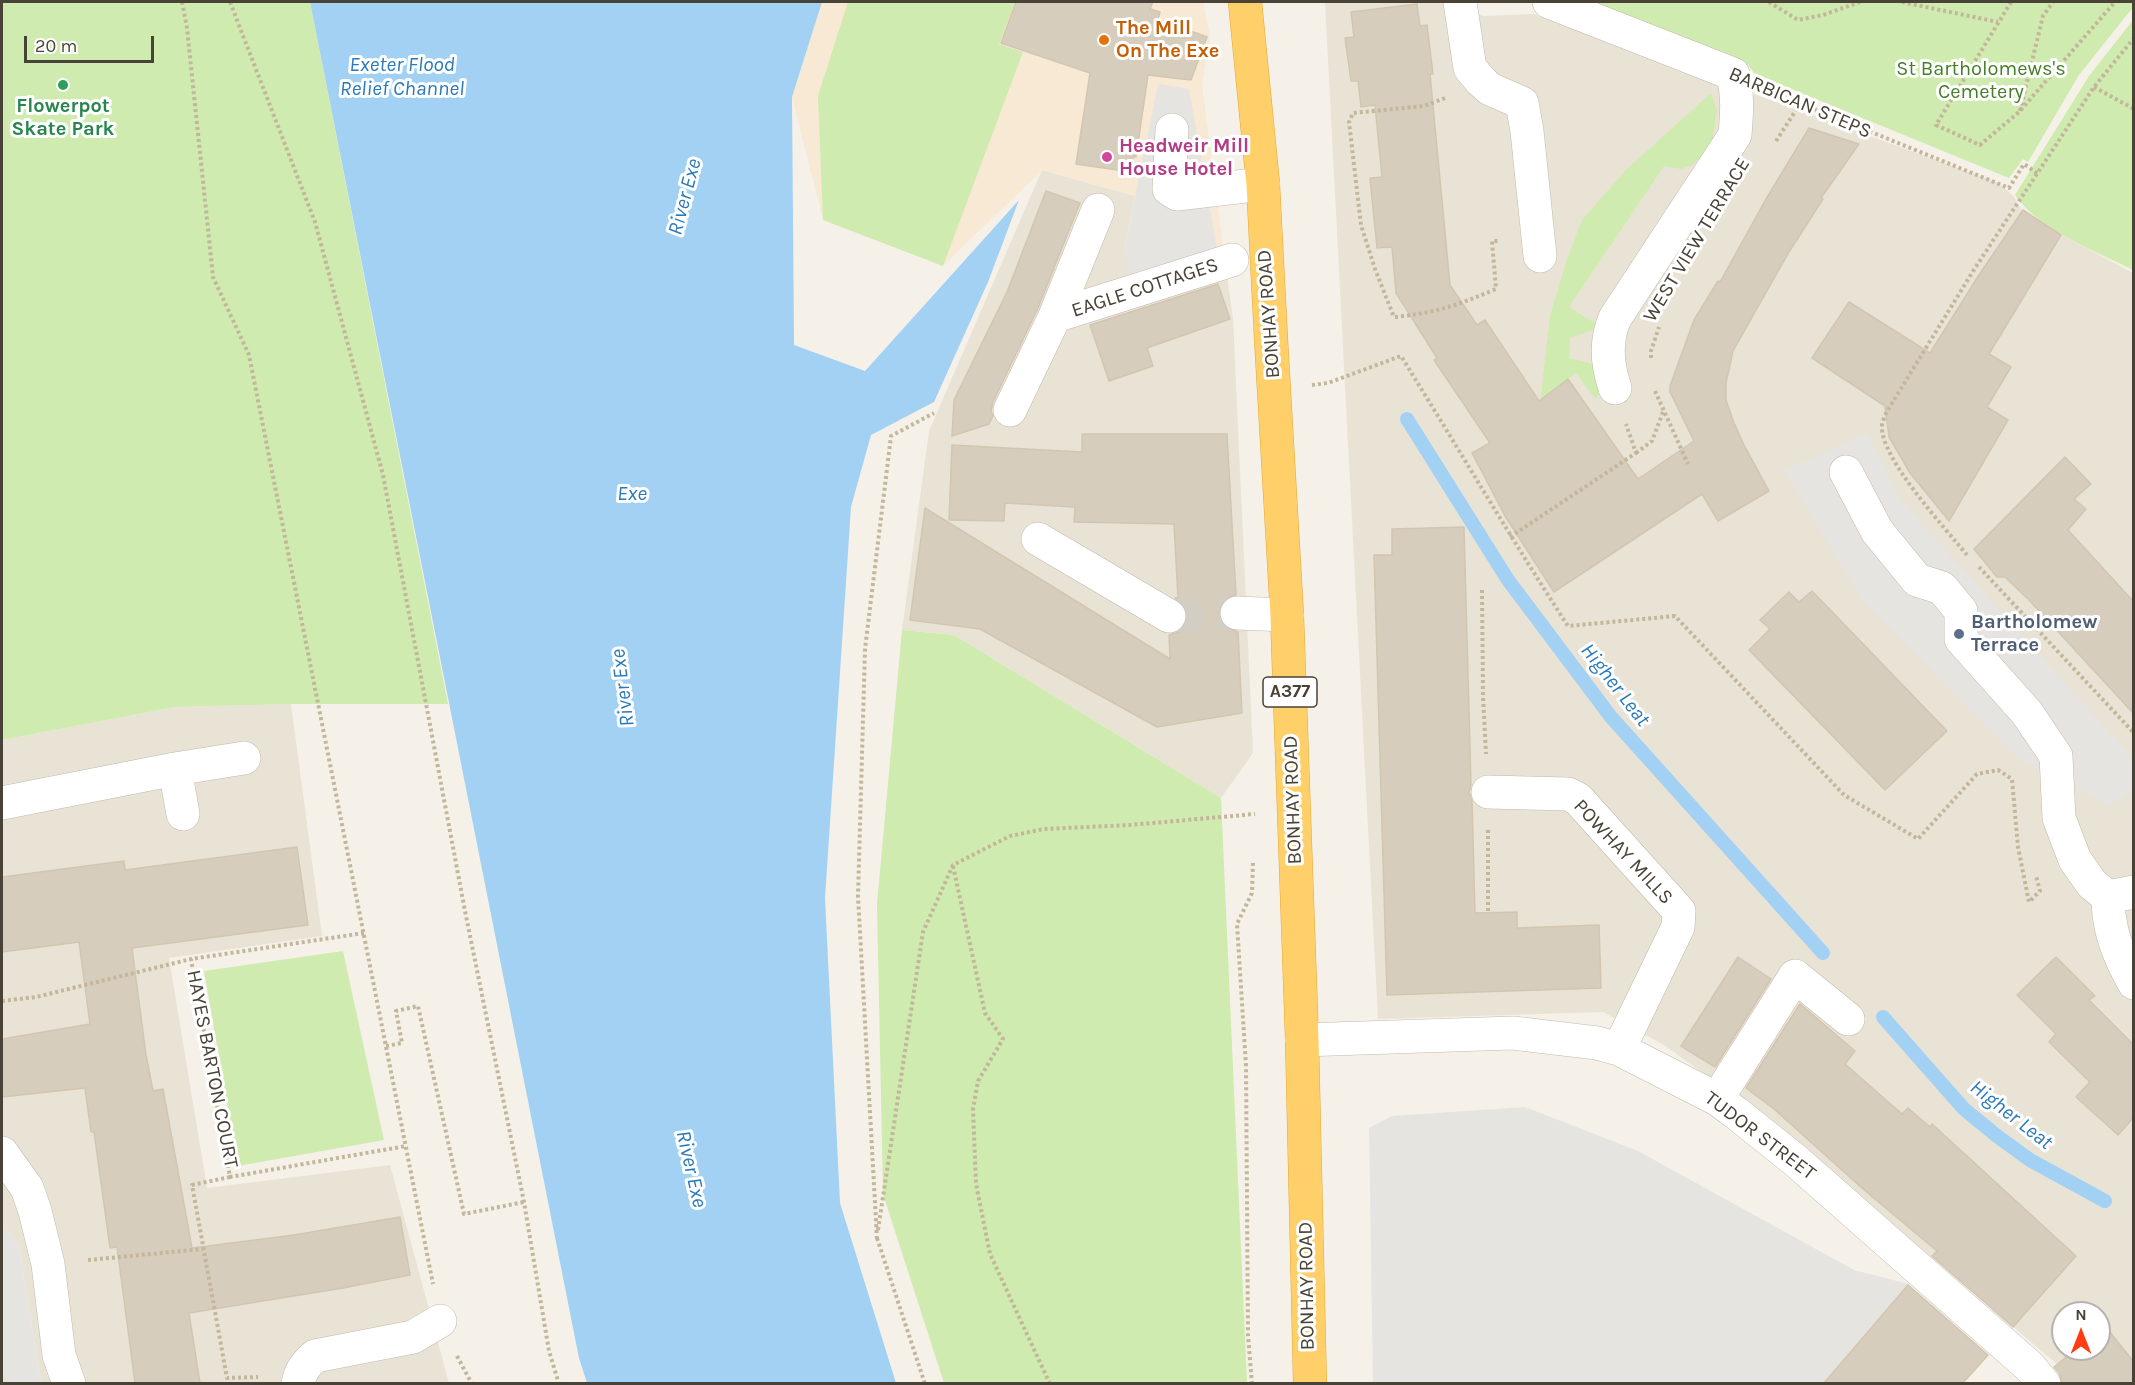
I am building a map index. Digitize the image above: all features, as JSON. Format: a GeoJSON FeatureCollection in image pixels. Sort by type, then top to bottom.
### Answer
{"type":"FeatureCollection","features":[{"type":"Feature","properties":{"kind":"highway","name":"BONHAY ROAD"},"geometry":{"type":"LineString","coordinates":[[1245,2],[1263,184],[1264,239],[1270,302],[1287,615],[1302,1040],[1310,1383]]}},
{"type":"Feature","properties":{"kind":"street"},"geometry":{"type":"LineString","coordinates":[[1460,2],[1470,68],[1490,89],[1522,103],[1539,248]]}},
{"type":"Feature","properties":{"kind":"street","name":"BARBICAN STEPS"},"geometry":{"type":"LineString","coordinates":[[1549,2],[1733,74]]}},
{"type":"Feature","properties":{"kind":"street"},"geometry":{"type":"LineString","coordinates":[[1615,388],[1609,370],[1609,334],[1615,318],[1735,135],[1738,108],[1733,74]]}},
{"type":"Feature","properties":{"kind":"street"},"geometry":{"type":"LineString","coordinates":[[1172,130],[1169,189],[1177,194],[1263,184]]}},
{"type":"Feature","properties":{"kind":"street"},"geometry":{"type":"LineString","coordinates":[[1055,316],[1098,210]]}},
{"type":"Feature","properties":{"kind":"street","name":"EAGLE COTTAGES"},"geometry":{"type":"LineString","coordinates":[[1010,410],[1055,316],[1232,260]]}},
{"type":"Feature","properties":{"kind":"street"},"geometry":{"type":"LineString","coordinates":[[1846,472],[1877,531],[1917,580],[1942,588],[1960,611],[1961,639],[2027,713],[2056,756],[2059,818],[2075,860],[2092,884],[2121,894],[2111,936],[2133,983]]}},
{"type":"Feature","properties":{"kind":"street"},"geometry":{"type":"LineString","coordinates":[[1038,539],[1169,616]]}},
{"type":"Feature","properties":{"kind":"street"},"geometry":{"type":"LineString","coordinates":[[1237,613],[1287,615]]}},
{"type":"Feature","properties":{"kind":"street"},"geometry":{"type":"LineString","coordinates":[[2,803],[244,758]]}},
{"type":"Feature","properties":{"kind":"street"},"geometry":{"type":"LineString","coordinates":[[175,769],[183,814]]}},
{"type":"Feature","properties":{"kind":"street","name":"POWHAY MILLS"},"geometry":{"type":"LineString","coordinates":[[1488,792],[1568,794],[1578,799],[1679,911],[1678,927],[1619,1048]]}},
{"type":"Feature","properties":{"kind":"street"},"geometry":{"type":"LineString","coordinates":[[1717,1099],[1795,976],[1848,1019]]}},
{"type":"Feature","properties":{"kind":"street","name":"TUDOR STREET"},"geometry":{"type":"LineString","coordinates":[[1302,1040],[1513,1033],[1597,1043],[1619,1048],[1717,1099],[1796,1161],[2030,1367],[2044,1383]]}},
{"type":"Feature","properties":{"kind":"street"},"geometry":{"type":"LineString","coordinates":[[2,1153],[27,1188],[35,1211],[48,1264],[59,1355],[69,1383]]}},
{"type":"Feature","properties":{"kind":"street"},"geometry":{"type":"LineString","coordinates":[[299,1379],[305,1364],[315,1356],[413,1337],[440,1321]]}},
{"type":"Feature","properties":{"kind":"path"},"geometry":{"type":"LineString","coordinates":[[182,2],[187,28],[213,277],[249,355],[440,1321]]}},
{"type":"Feature","properties":{"kind":"path"},"geometry":{"type":"LineString","coordinates":[[230,2],[315,222],[382,475],[465,911],[524,1202],[549,1351],[559,1383]]}},
{"type":"Feature","properties":{"kind":"path"},"geometry":{"type":"LineString","coordinates":[[1769,2],[1798,20],[1823,15],[1860,2]]}},
{"type":"Feature","properties":{"kind":"path"},"geometry":{"type":"LineString","coordinates":[[1902,2],[1998,22]]}},
{"type":"Feature","properties":{"kind":"path"},"geometry":{"type":"LineString","coordinates":[[2011,2],[1936,125],[1980,145],[2019,112],[2115,2]]}},
{"type":"Feature","properties":{"kind":"path"},"geometry":{"type":"LineString","coordinates":[[2019,112],[2043,16],[2053,2]]}},
{"type":"Feature","properties":{"kind":"path"},"geometry":{"type":"LineString","coordinates":[[1970,559],[1899,469],[1884,438],[1882,424],[1886,412],[1969,278],[2094,87],[2133,38]]}},
{"type":"Feature","properties":{"kind":"path","name":"BARBICAN STEPS"},"geometry":{"type":"LineString","coordinates":[[1733,74],[1800,104],[2009,188],[2024,164],[2038,174]]}},
{"type":"Feature","properties":{"kind":"path"},"geometry":{"type":"LineString","coordinates":[[2094,87],[2133,109]]}},
{"type":"Feature","properties":{"kind":"path"},"geometry":{"type":"LineString","coordinates":[[1490,89],[1442,99],[1424,106],[1353,113],[1349,122],[1361,225],[1394,317],[1416,316],[1454,307],[1496,289],[1492,241],[1539,248]]}},
{"type":"Feature","properties":{"kind":"path"},"geometry":{"type":"LineString","coordinates":[[1775,142],[1800,104]]}},
{"type":"Feature","properties":{"kind":"path","name":"WEST VIEW TERRACE"},"geometry":{"type":"LineString","coordinates":[[1651,362],[1651,351],[1662,318]]}},
{"type":"Feature","properties":{"kind":"path"},"geometry":{"type":"LineString","coordinates":[[1274,389],[1328,383],[1401,356],[1510,537],[1568,626],[1675,616],[1844,795],[1918,839],[1977,774],[1998,770],[2012,779],[2018,847],[2029,902],[2040,891]]}},
{"type":"Feature","properties":{"kind":"path"},"geometry":{"type":"LineString","coordinates":[[1650,383],[1688,464]]}},
{"type":"Feature","properties":{"kind":"path"},"geometry":{"type":"LineString","coordinates":[[1636,453],[1652,441],[1663,411]]}},
{"type":"Feature","properties":{"kind":"path"},"geometry":{"type":"LineString","coordinates":[[925,1383],[877,1239],[858,896],[865,649],[891,436],[934,413]]}},
{"type":"Feature","properties":{"kind":"path"},"geometry":{"type":"LineString","coordinates":[[1510,537],[1624,461]]}},
{"type":"Feature","properties":{"kind":"path"},"geometry":{"type":"LineString","coordinates":[[1977,565],[2133,733]]}},
{"type":"Feature","properties":{"kind":"path"},"geometry":{"type":"LineString","coordinates":[[877,1239],[923,932],[953,865],[1010,836],[1044,829],[1130,825],[1256,814],[1255,825]]}},
{"type":"Feature","properties":{"kind":"path"},"geometry":{"type":"LineString","coordinates":[[1252,1383],[1248,1335],[1246,1066],[1237,924],[1252,893],[1253,859]]}},
{"type":"Feature","properties":{"kind":"path"},"geometry":{"type":"LineString","coordinates":[[953,865],[985,1013],[1003,1039],[978,1081],[973,1109],[976,1184],[990,1254],[1050,1383]]}},
{"type":"Feature","properties":{"kind":"path","name":"HAYES BARTON COURT"},"geometry":{"type":"LineString","coordinates":[[364,933],[191,959],[230,1177],[406,1146]]}},
{"type":"Feature","properties":{"kind":"path"},"geometry":{"type":"LineString","coordinates":[[2,1001],[36,997],[191,959]]}},
{"type":"Feature","properties":{"kind":"path"},"geometry":{"type":"LineString","coordinates":[[386,1046],[402,1043],[396,1011],[418,1006],[464,1214],[524,1202]]}},
{"type":"Feature","properties":{"kind":"path"},"geometry":{"type":"LineString","coordinates":[[230,1177],[192,1185],[227,1378],[299,1379]]}},
{"type":"Feature","properties":{"kind":"path"},"geometry":{"type":"LineString","coordinates":[[100,1259],[203,1249]]}},
{"type":"Feature","properties":{"kind":"shaded area"},"geometry":{"type":"Polygon","coordinates":[[[822,2],[1203,2],[1210,36],[1202,85],[1224,254],[1124,251],[1135,196],[1042,170],[943,266],[823,220],[792,97],[822,2]]]}},
{"type":"Feature","properties":{"kind":"shaded area"},"geometry":{"type":"Polygon","coordinates":[[[1325,2],[1460,2],[1483,16],[1534,14],[1999,183],[2014,197],[2022,210],[2062,235],[2133,273],[2133,1383],[2072,1383],[2064,1370],[2053,1361],[2111,1361],[2111,1301],[2051,1301],[2051,1359],[1779,1128],[1664,1045],[1603,1012],[1378,1019],[1325,2]]]}},
{"type":"Feature","properties":{"kind":"shaded area"},"geometry":{"type":"Polygon","coordinates":[[[1158,84],[1189,89],[1218,255],[1133,283],[1124,251],[1158,84]]]}},
{"type":"Feature","properties":{"kind":"shaded area"},"geometry":{"type":"Polygon","coordinates":[[[1042,170],[1135,196],[1124,251],[1224,254],[1233,318],[1253,753],[1221,798],[954,635],[902,630],[929,431],[1042,170]]]}},
{"type":"Feature","properties":{"kind":"shaded area","name":"Bartholomew Terrace"},"geometry":{"type":"Polygon","coordinates":[[[1868,433],[1899,498],[2133,759],[2133,788],[2111,806],[2023,763],[1863,601],[1784,471],[1868,433]]]}},
{"type":"Feature","properties":{"kind":"shaded area"},"geometry":{"type":"Polygon","coordinates":[[[291,704],[322,936],[169,958],[207,1188],[390,1165],[449,1383],[41,1383],[19,1247],[2,1221],[2,740],[175,707],[291,704]]]}},
{"type":"Feature","properties":{"kind":"shaded area"},"geometry":{"type":"Polygon","coordinates":[[[1525,1107],[1638,1151],[1854,1270],[1909,1284],[1824,1383],[1373,1383],[1369,1128],[1392,1116],[1525,1107]]]}},
{"type":"Feature","properties":{"kind":"shaded area"},"geometry":{"type":"Polygon","coordinates":[[[2,1221],[19,1247],[41,1383],[2,1383],[2,1221]]]}},
{"type":"Feature","properties":{"kind":"green space"},"geometry":{"type":"Polygon","coordinates":[[[2,2],[310,2],[448,704],[175,707],[2,740],[2,2]]]}},
{"type":"Feature","properties":{"kind":"green space"},"geometry":{"type":"Polygon","coordinates":[[[848,2],[1015,2],[999,44],[1023,52],[943,266],[823,220],[818,96],[848,2]]]}},
{"type":"Feature","properties":{"kind":"green space","name":"St Bartholomews's Cemetery"},"geometry":{"type":"Polygon","coordinates":[[[1585,2],[2133,2],[2134,6],[2079,75],[2028,162],[2023,159],[2009,178],[1755,74],[1746,62],[1585,2]]]}},
{"type":"Feature","properties":{"kind":"green space"},"geometry":{"type":"Polygon","coordinates":[[[2133,20],[2133,270],[2053,229],[2038,219],[2015,195],[2089,76],[2133,20]]]}},
{"type":"Feature","properties":{"kind":"green space"},"geometry":{"type":"Polygon","coordinates":[[[1711,93],[1717,110],[1712,146],[1692,165],[1681,169],[1664,166],[1569,307],[1601,327],[1570,338],[1569,358],[1594,364],[1608,385],[1595,398],[1576,373],[1546,395],[1540,403],[1550,316],[1567,259],[1582,220],[1626,170],[1711,93]]]}},
{"type":"Feature","properties":{"kind":"green space"},"geometry":{"type":"Polygon","coordinates":[[[902,630],[954,635],[1221,798],[1247,1383],[944,1383],[883,1194],[877,904],[902,630]]]}},
{"type":"Feature","properties":{"kind":"green space"},"geometry":{"type":"Polygon","coordinates":[[[343,951],[384,1140],[238,1166],[204,971],[343,951]]]}},
{"type":"Feature","properties":{"kind":"water","name":"Exe"},"geometry":{"type":"Polygon","coordinates":[[[310,2],[822,2],[792,97],[794,345],[865,371],[1019,200],[988,282],[934,402],[871,435],[851,507],[825,898],[840,1203],[896,1383],[587,1383],[579,1358],[310,2]]]}},
{"type":"Feature","properties":{"kind":"building","name":"The Mill On The Exe"},"geometry":{"type":"Polygon","coordinates":[[[1016,2],[1153,2],[1150,9],[1160,12],[1158,19],[1207,37],[1191,80],[1148,75],[1136,157],[1133,157],[1131,172],[1076,164],[1090,73],[1001,43],[1016,2]]]}},
{"type":"Feature","properties":{"kind":"building"},"geometry":{"type":"Polygon","coordinates":[[[1417,4],[1420,26],[1427,25],[1433,74],[1430,74],[1450,285],[1477,325],[1485,320],[1539,401],[1568,379],[1638,479],[1694,441],[1670,392],[1670,386],[1694,320],[1718,281],[1720,282],[1809,128],[1859,144],[1821,198],[1823,199],[1789,252],[1733,351],[1726,383],[1726,400],[1744,445],[1769,491],[1718,521],[1702,494],[1554,592],[1505,516],[1472,453],[1490,443],[1434,360],[1437,358],[1396,293],[1392,247],[1377,248],[1370,178],[1382,177],[1375,105],[1361,107],[1358,81],[1351,81],[1345,38],[1354,37],[1351,12],[1417,4]]]}},
{"type":"Feature","properties":{"kind":"building"},"geometry":{"type":"Polygon","coordinates":[[[1046,191],[1080,203],[1038,308],[993,402],[991,411],[993,416],[989,424],[952,436],[954,400],[1007,292],[1046,191]]]}},
{"type":"Feature","properties":{"kind":"building"},"geometry":{"type":"Polygon","coordinates":[[[2023,210],[2061,235],[1989,354],[2011,367],[1987,407],[2008,420],[1949,521],[1910,473],[1889,437],[1885,406],[1812,358],[1849,302],[1930,353],[2023,210]]]}},
{"type":"Feature","properties":{"kind":"building"},"geometry":{"type":"Polygon","coordinates":[[[1218,284],[1230,319],[1147,348],[1153,366],[1109,381],[1090,325],[1218,284]]]}},
{"type":"Feature","properties":{"kind":"building"},"geometry":{"type":"Polygon","coordinates":[[[1082,434],[1227,434],[1236,595],[1228,597],[1222,603],[1218,613],[1220,621],[1227,628],[1238,632],[1242,713],[1157,727],[980,629],[910,620],[925,508],[1170,659],[1169,635],[1179,632],[1185,626],[1188,617],[1185,606],[1175,598],[1178,598],[1174,524],[1074,522],[1075,507],[1005,503],[1004,521],[949,520],[952,445],[1082,452],[1082,434]]]}},
{"type":"Feature","properties":{"kind":"building"},"geometry":{"type":"Polygon","coordinates":[[[2065,457],[2091,484],[2074,499],[2086,509],[2068,530],[2133,601],[2133,713],[2029,600],[2005,577],[1997,577],[1974,549],[2065,457]]]}},
{"type":"Feature","properties":{"kind":"building"},"geometry":{"type":"Polygon","coordinates":[[[1464,527],[1471,785],[1469,792],[1472,801],[1475,913],[1517,912],[1517,928],[1599,925],[1601,988],[1387,995],[1374,555],[1392,555],[1392,529],[1464,527]]]}},
{"type":"Feature","properties":{"kind":"building"},"geometry":{"type":"Polygon","coordinates":[[[1812,591],[1947,731],[1885,790],[1749,650],[1770,629],[1760,620],[1789,592],[1799,602],[1812,591]]]}},
{"type":"Feature","properties":{"kind":"building"},"geometry":{"type":"Polygon","coordinates":[[[297,847],[308,925],[132,948],[153,1091],[163,1089],[192,1248],[294,1235],[400,1217],[410,1275],[189,1313],[200,1383],[135,1383],[117,1247],[110,1248],[94,1132],[91,1132],[85,1088],[2,1097],[2,1039],[90,1024],[79,942],[2,952],[2,877],[124,861],[125,870],[297,847]]]}},
{"type":"Feature","properties":{"kind":"building"},"geometry":{"type":"Polygon","coordinates":[[[1738,957],[1771,979],[1715,1067],[1681,1046],[1738,957]]]}},
{"type":"Feature","properties":{"kind":"building"},"geometry":{"type":"Polygon","coordinates":[[[2056,957],[2095,996],[2089,1000],[2133,1044],[2133,1118],[2118,1135],[2076,1097],[2090,1082],[2049,1042],[2056,1034],[2017,995],[2056,957]]]}},
{"type":"Feature","properties":{"kind":"building"},"geometry":{"type":"Polygon","coordinates":[[[1800,1004],[1855,1051],[1845,1064],[1902,1114],[1908,1108],[1930,1127],[1932,1124],[2076,1256],[2013,1327],[1932,1256],[1937,1251],[1863,1189],[1774,1109],[1746,1088],[1800,1004]]]}},
{"type":"Feature","properties":{"kind":"building"},"geometry":{"type":"Polygon","coordinates":[[[1908,1285],[1988,1355],[1963,1383],[1824,1383],[1908,1285]]]}},
{"type":"Feature","properties":{"kind":"building"},"geometry":{"type":"Polygon","coordinates":[[[2111,1334],[2133,1361],[2133,1383],[2062,1383],[2054,1367],[2061,1361],[2111,1361],[2111,1334]]]}},
{"type":"Feature","properties":{"kind":"waterway","name":"Higher Leat"},"geometry":{"type":"LineString","coordinates":[[1407,419],[1508,580],[1611,717],[1823,953]]}},
{"type":"Feature","properties":{"kind":"waterway","name":"Higher Leat"},"geometry":{"type":"LineString","coordinates":[[1883,1017],[1964,1109],[2030,1160],[2105,1201]]}},
{"type":"Feature","properties":{"kind":"tunnel"},"geometry":{"type":"LineString","coordinates":[[1169,616],[1237,613]]}},
{"type":"Feature","properties":{"kind":"place","name":"The Mill On The Exe"},"geometry":{"type":"Point","coordinates":[1104,40]}},
{"type":"Feature","properties":{"kind":"place","name":"Flowerpot Skate Park"},"geometry":{"type":"Point","coordinates":[63,85]}},
{"type":"Feature","properties":{"kind":"place","name":"Headweir Mill House Hotel"},"geometry":{"type":"Point","coordinates":[1107,157]}},
{"type":"Feature","properties":{"kind":"place","name":"Bartholomew Terrace"},"geometry":{"type":"Point","coordinates":[1959,634]}},
{"type":"Feature","properties":{"kind":"water label","name":"Exeter Flood Relief Channel"},"geometry":{"type":"Point","coordinates":[402,77]}},
{"type":"Feature","properties":{"kind":"water label","name":"River Exe"},"geometry":{"type":"Point","coordinates":[685,197]}},
{"type":"Feature","properties":{"kind":"water label","name":"River Exe"},"geometry":{"type":"Point","coordinates":[623,688]}},
{"type":"Feature","properties":{"kind":"water label","name":"River Exe"},"geometry":{"type":"Point","coordinates":[691,1169]}}]}
